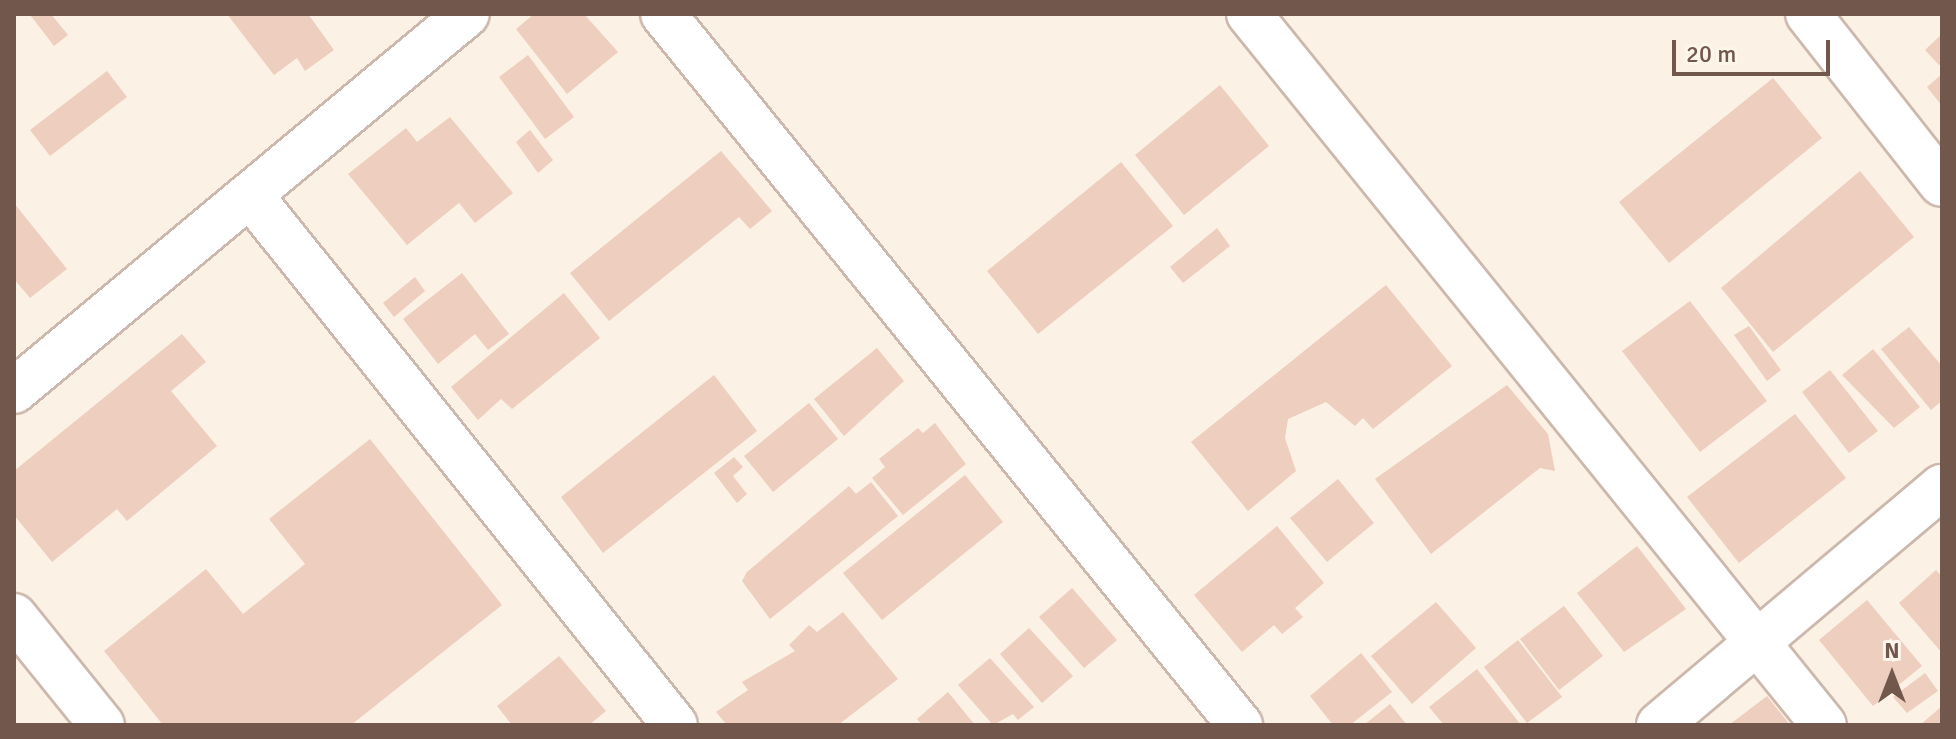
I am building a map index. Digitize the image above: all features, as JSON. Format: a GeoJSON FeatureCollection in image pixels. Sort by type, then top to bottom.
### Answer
{"type":"FeatureCollection","features":[{"type":"Feature","properties":{"kind":"street"},"geometry":{"type":"LineString","coordinates":[[14,391],[467,14]]}},
{"type":"Feature","properties":{"kind":"street"},"geometry":{"type":"LineString","coordinates":[[663,14],[1240,725]]}},
{"type":"Feature","properties":{"kind":"street"},"geometry":{"type":"LineString","coordinates":[[1249,14],[1824,725]]}},
{"type":"Feature","properties":{"kind":"street"},"geometry":{"type":"LineString","coordinates":[[1808,14],[1942,184]]}},
{"type":"Feature","properties":{"kind":"street"},"geometry":{"type":"LineString","coordinates":[[250,195],[675,725]]}},
{"type":"Feature","properties":{"kind":"street"},"geometry":{"type":"LineString","coordinates":[[1659,725],[1942,487]]}},
{"type":"Feature","properties":{"kind":"street"},"geometry":{"type":"LineString","coordinates":[[14,616],[102,725]]}},
{"type":"Feature","properties":{"kind":"building"},"geometry":{"type":"Polygon","coordinates":[[[51,14],[68,35],[54,46],[31,16],[51,14]]]}},
{"type":"Feature","properties":{"kind":"building"},"geometry":{"type":"Polygon","coordinates":[[[227,14],[308,14],[334,50],[305,71],[297,58],[274,75],[227,14]]]}},
{"type":"Feature","properties":{"kind":"building"},"geometry":{"type":"Polygon","coordinates":[[[534,14],[584,14],[618,52],[567,94],[516,29],[534,14]]]}},
{"type":"Feature","properties":{"kind":"building"},"geometry":{"type":"Polygon","coordinates":[[[1942,34],[1942,63],[1939,65],[1925,50],[1942,34]]]}},
{"type":"Feature","properties":{"kind":"building"},"geometry":{"type":"Polygon","coordinates":[[[528,55],[574,117],[545,139],[499,77],[528,55]]]}},
{"type":"Feature","properties":{"kind":"building"},"geometry":{"type":"Polygon","coordinates":[[[107,71],[127,97],[50,156],[30,130],[107,71]]]}},
{"type":"Feature","properties":{"kind":"building"},"geometry":{"type":"Polygon","coordinates":[[[1942,74],[1942,106],[1927,87],[1942,74]]]}},
{"type":"Feature","properties":{"kind":"building"},"geometry":{"type":"Polygon","coordinates":[[[1773,78],[1822,138],[1669,263],[1619,202],[1773,78]]]}},
{"type":"Feature","properties":{"kind":"building"},"geometry":{"type":"Polygon","coordinates":[[[1220,85],[1269,146],[1184,215],[1135,155],[1220,85]]]}},
{"type":"Feature","properties":{"kind":"building"},"geometry":{"type":"Polygon","coordinates":[[[450,117],[513,193],[475,223],[459,203],[407,245],[348,174],[406,128],[417,142],[450,117]]]}},
{"type":"Feature","properties":{"kind":"building"},"geometry":{"type":"Polygon","coordinates":[[[530,130],[553,160],[538,173],[516,142],[530,130]]]}},
{"type":"Feature","properties":{"kind":"building"},"geometry":{"type":"Polygon","coordinates":[[[721,151],[772,211],[750,229],[739,217],[609,321],[570,273],[721,151]]]}},
{"type":"Feature","properties":{"kind":"building"},"geometry":{"type":"Polygon","coordinates":[[[1121,162],[1173,226],[1038,334],[987,271],[1121,162]]]}},
{"type":"Feature","properties":{"kind":"building"},"geometry":{"type":"Polygon","coordinates":[[[1860,171],[1914,237],[1773,352],[1721,288],[1860,171]]]}},
{"type":"Feature","properties":{"kind":"building"},"geometry":{"type":"Polygon","coordinates":[[[14,203],[67,269],[30,298],[14,279],[14,203]]]}},
{"type":"Feature","properties":{"kind":"building"},"geometry":{"type":"Polygon","coordinates":[[[1217,228],[1230,246],[1183,283],[1170,267],[1217,228]]]}},
{"type":"Feature","properties":{"kind":"building"},"geometry":{"type":"Polygon","coordinates":[[[462,273],[509,334],[488,350],[475,334],[438,364],[403,319],[462,273]]]}},
{"type":"Feature","properties":{"kind":"building"},"geometry":{"type":"Polygon","coordinates":[[[415,277],[425,291],[394,317],[383,303],[415,277]]]}},
{"type":"Feature","properties":{"kind":"building"},"geometry":{"type":"Polygon","coordinates":[[[1386,285],[1452,366],[1373,429],[1363,418],[1355,426],[1326,402],[1288,419],[1285,438],[1296,471],[1248,511],[1191,442],[1386,285]]]}},
{"type":"Feature","properties":{"kind":"building"},"geometry":{"type":"Polygon","coordinates":[[[564,293],[600,338],[512,409],[501,399],[478,420],[451,387],[564,293]]]}},
{"type":"Feature","properties":{"kind":"building"},"geometry":{"type":"Polygon","coordinates":[[[1690,301],[1767,401],[1700,452],[1622,351],[1690,301]]]}},
{"type":"Feature","properties":{"kind":"building"},"geometry":{"type":"Polygon","coordinates":[[[1749,326],[1781,370],[1767,381],[1734,335],[1749,326]]]}},
{"type":"Feature","properties":{"kind":"building"},"geometry":{"type":"Polygon","coordinates":[[[1909,327],[1942,366],[1942,401],[1931,410],[1881,349],[1909,327]]]}},
{"type":"Feature","properties":{"kind":"building"},"geometry":{"type":"Polygon","coordinates":[[[182,334],[206,362],[171,391],[217,446],[127,521],[117,509],[52,562],[14,515],[14,471],[182,334]]]}},
{"type":"Feature","properties":{"kind":"building"},"geometry":{"type":"Polygon","coordinates":[[[877,348],[904,381],[844,436],[814,399],[877,348]]]}},
{"type":"Feature","properties":{"kind":"building"},"geometry":{"type":"Polygon","coordinates":[[[1873,349],[1920,407],[1894,428],[1842,375],[1873,349]]]}},
{"type":"Feature","properties":{"kind":"building"},"geometry":{"type":"Polygon","coordinates":[[[1830,370],[1878,431],[1849,453],[1802,392],[1830,370]]]}},
{"type":"Feature","properties":{"kind":"building"},"geometry":{"type":"Polygon","coordinates":[[[714,375],[757,431],[603,553],[561,497],[714,375]]]}},
{"type":"Feature","properties":{"kind":"building"},"geometry":{"type":"Polygon","coordinates":[[[1507,385],[1548,434],[1555,471],[1540,468],[1431,554],[1375,479],[1507,385]]]}},
{"type":"Feature","properties":{"kind":"building"},"geometry":{"type":"Polygon","coordinates":[[[809,403],[838,439],[773,492],[744,456],[809,403]]]}},
{"type":"Feature","properties":{"kind":"building"},"geometry":{"type":"Polygon","coordinates":[[[1795,414],[1846,478],[1739,563],[1687,497],[1795,414]]]}},
{"type":"Feature","properties":{"kind":"building"},"geometry":{"type":"Polygon","coordinates":[[[935,423],[966,464],[903,515],[872,478],[885,467],[879,459],[918,428],[923,433],[935,423]]]}},
{"type":"Feature","properties":{"kind":"building"},"geometry":{"type":"Polygon","coordinates":[[[370,439],[502,605],[351,725],[163,725],[104,651],[206,569],[243,614],[305,564],[269,519],[370,439]]]}},
{"type":"Feature","properties":{"kind":"building"},"geometry":{"type":"Polygon","coordinates":[[[734,457],[743,467],[733,476],[747,494],[737,503],[714,473],[734,457]]]}},
{"type":"Feature","properties":{"kind":"building"},"geometry":{"type":"Polygon","coordinates":[[[965,475],[1003,522],[882,620],[843,573],[965,475]]]}},
{"type":"Feature","properties":{"kind":"building"},"geometry":{"type":"Polygon","coordinates":[[[1338,479],[1374,523],[1327,562],[1290,518],[1338,479]]]}},
{"type":"Feature","properties":{"kind":"building"},"geometry":{"type":"Polygon","coordinates":[[[871,482],[898,516],[770,619],[742,581],[747,572],[849,486],[856,494],[871,482]]]}},
{"type":"Feature","properties":{"kind":"building"},"geometry":{"type":"Polygon","coordinates":[[[1277,526],[1324,583],[1295,608],[1303,617],[1282,634],[1274,625],[1242,652],[1194,595],[1277,526]]]}},
{"type":"Feature","properties":{"kind":"building"},"geometry":{"type":"Polygon","coordinates":[[[1637,546],[1686,609],[1624,652],[1577,593],[1637,546]]]}},
{"type":"Feature","properties":{"kind":"building"},"geometry":{"type":"Polygon","coordinates":[[[1936,570],[1942,577],[1942,653],[1899,603],[1936,570]]]}},
{"type":"Feature","properties":{"kind":"building"},"geometry":{"type":"Polygon","coordinates":[[[1072,588],[1117,640],[1084,668],[1039,617],[1072,588]]]}},
{"type":"Feature","properties":{"kind":"building"},"geometry":{"type":"Polygon","coordinates":[[[1867,600],[1922,666],[1873,706],[1819,640],[1867,600]]]}},
{"type":"Feature","properties":{"kind":"building"},"geometry":{"type":"Polygon","coordinates":[[[1436,602],[1476,648],[1412,704],[1371,656],[1436,602]]]}},
{"type":"Feature","properties":{"kind":"building"},"geometry":{"type":"Polygon","coordinates":[[[1564,606],[1603,656],[1559,690],[1520,639],[1564,606]]]}},
{"type":"Feature","properties":{"kind":"building"},"geometry":{"type":"Polygon","coordinates":[[[843,612],[898,679],[838,725],[727,725],[716,712],[748,690],[742,682],[795,651],[789,645],[809,625],[817,632],[843,612]]]}},
{"type":"Feature","properties":{"kind":"building"},"geometry":{"type":"Polygon","coordinates":[[[1029,628],[1073,676],[1042,703],[1000,654],[1029,628]]]}},
{"type":"Feature","properties":{"kind":"building"},"geometry":{"type":"Polygon","coordinates":[[[1518,640],[1562,697],[1527,723],[1484,667],[1518,640]]]}},
{"type":"Feature","properties":{"kind":"building"},"geometry":{"type":"Polygon","coordinates":[[[1361,653],[1392,692],[1350,725],[1333,725],[1310,696],[1361,653]]]}},
{"type":"Feature","properties":{"kind":"building"},"geometry":{"type":"Polygon","coordinates":[[[559,656],[606,711],[589,725],[512,725],[497,706],[559,656]]]}},
{"type":"Feature","properties":{"kind":"building"},"geometry":{"type":"Polygon","coordinates":[[[990,658],[1034,707],[1018,720],[1013,714],[993,725],[958,685],[990,658]]]}},
{"type":"Feature","properties":{"kind":"building"},"geometry":{"type":"Polygon","coordinates":[[[1477,669],[1521,725],[1444,725],[1429,707],[1477,669]]]}},
{"type":"Feature","properties":{"kind":"building"},"geometry":{"type":"Polygon","coordinates":[[[1925,673],[1938,691],[1907,713],[1893,697],[1925,673]]]}},
{"type":"Feature","properties":{"kind":"building"},"geometry":{"type":"Polygon","coordinates":[[[948,692],[975,725],[922,725],[917,719],[948,692]]]}},
{"type":"Feature","properties":{"kind":"building"},"geometry":{"type":"Polygon","coordinates":[[[1767,696],[1790,725],[1729,725],[1767,696]]]}},
{"type":"Feature","properties":{"kind":"building"},"geometry":{"type":"Polygon","coordinates":[[[1390,704],[1407,725],[1364,725],[1390,704]]]}},
{"type":"Feature","properties":{"kind":"building"},"geometry":{"type":"Polygon","coordinates":[[[1942,706],[1942,725],[1920,725],[1942,706]]]}}]}
